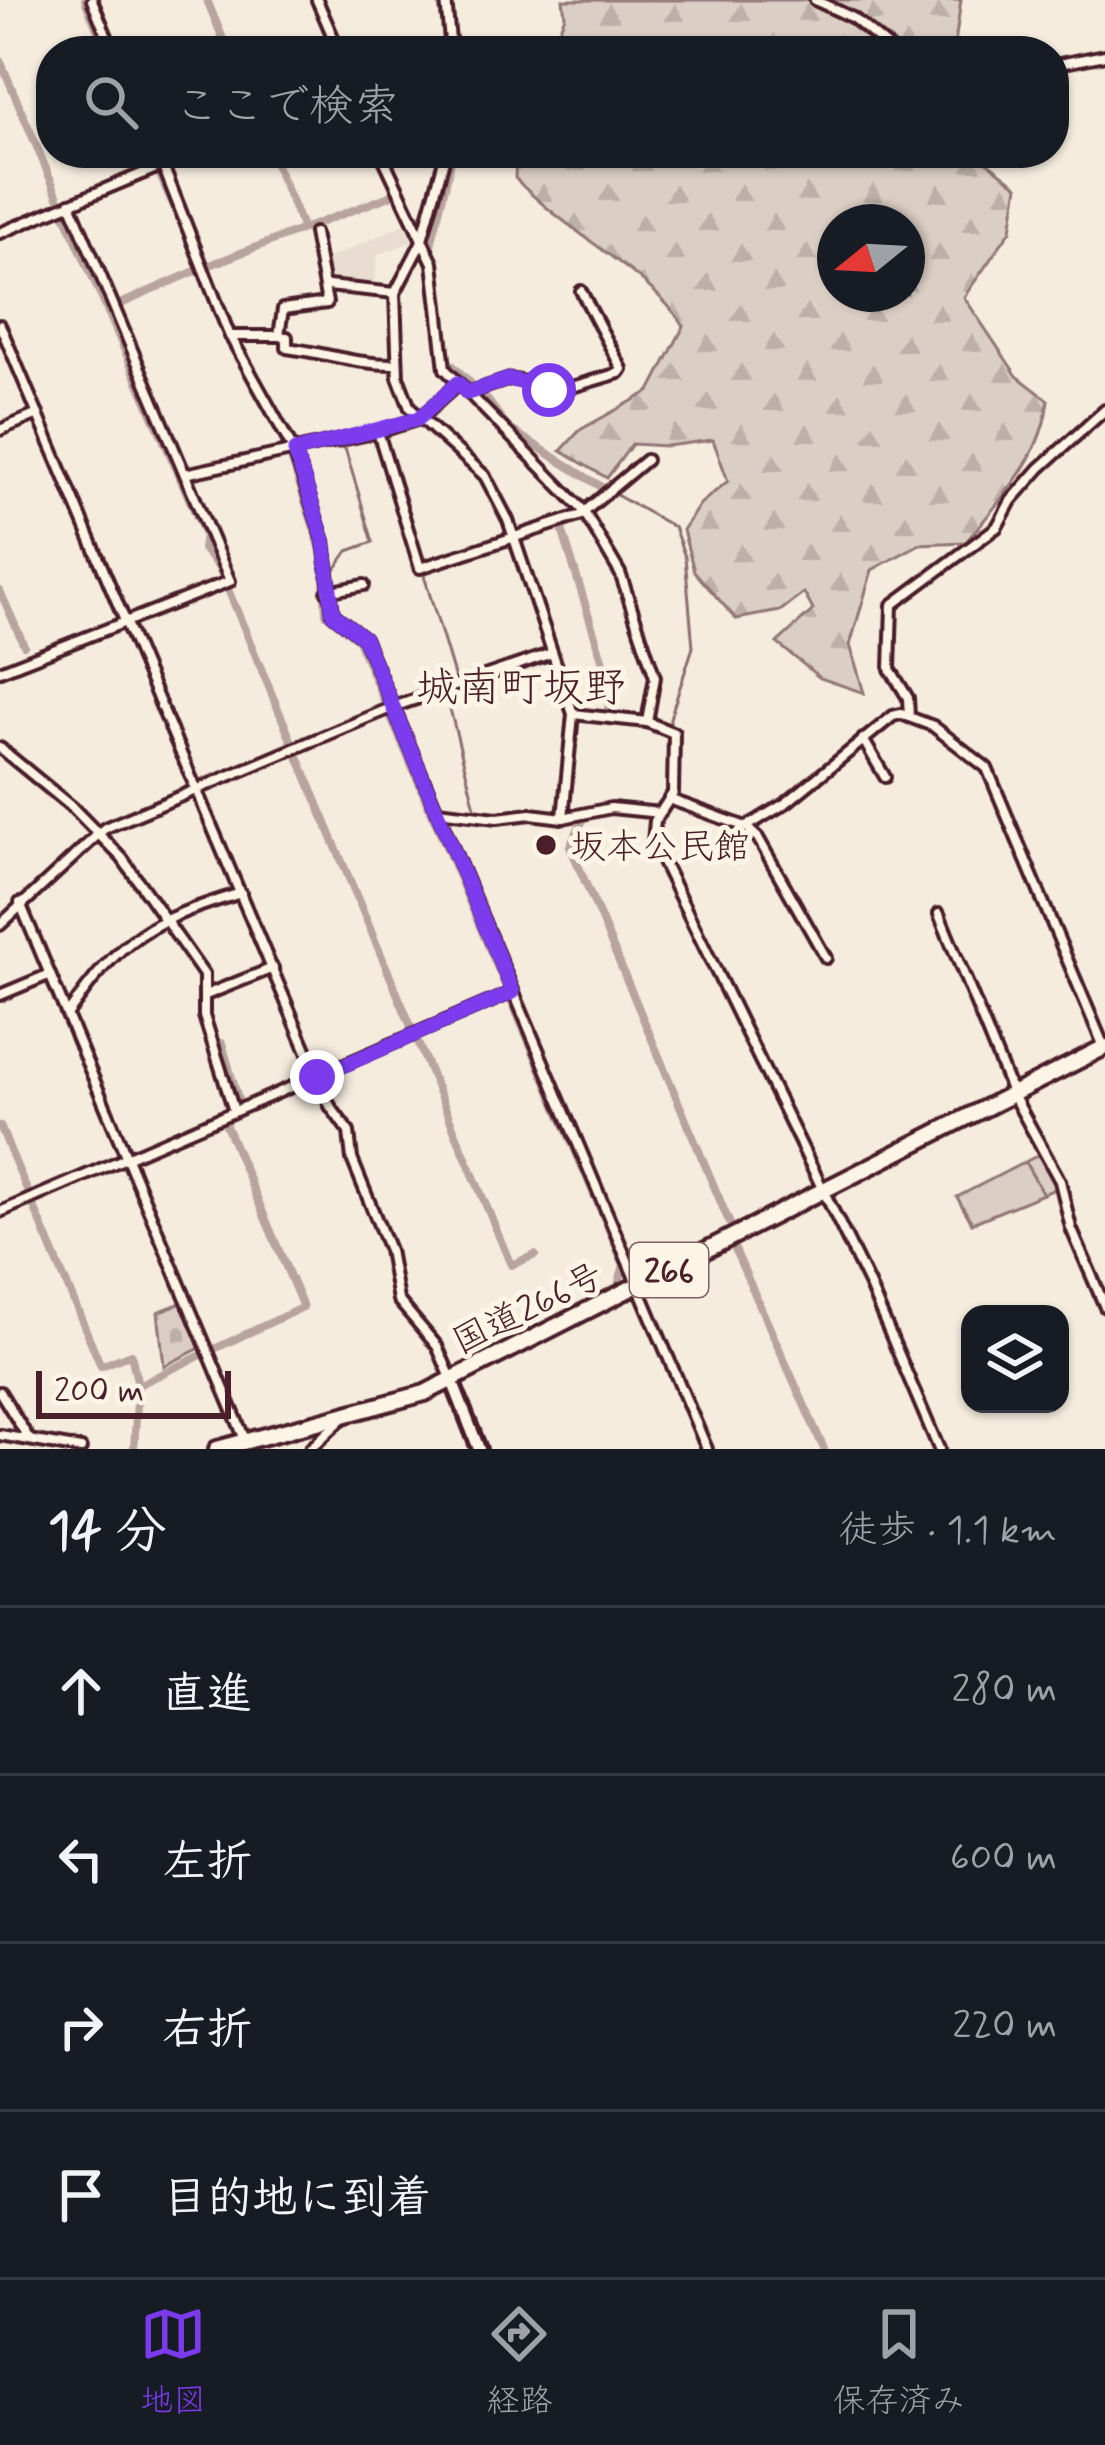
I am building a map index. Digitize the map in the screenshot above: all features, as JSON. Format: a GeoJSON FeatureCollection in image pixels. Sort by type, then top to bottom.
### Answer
{"type":"FeatureCollection","features":[{"type":"Feature","properties":{"kind":"highway","name":"国道266号"},"geometry":{"type":"LineString","coordinates":[[217,1449],[425,1393],[1104,1047]]}},
{"type":"Feature","properties":{"kind":"main road"},"geometry":{"type":"LineString","coordinates":[[451,1378],[479,1449]]}},
{"type":"Feature","properties":{"kind":"street"},"geometry":{"type":"LineString","coordinates":[[92,0],[107,36]]}},
{"type":"Feature","properties":{"kind":"street"},"geometry":{"type":"LineString","coordinates":[[317,0],[332,36]]}},
{"type":"Feature","properties":{"kind":"street"},"geometry":{"type":"LineString","coordinates":[[446,0],[451,36]]}},
{"type":"Feature","properties":{"kind":"street"},"geometry":{"type":"LineString","coordinates":[[815,0],[853,18],[875,36]]}},
{"type":"Feature","properties":{"kind":"street"},"geometry":{"type":"LineString","coordinates":[[1069,62],[1105,55]]}},
{"type":"Feature","properties":{"kind":"street"},"geometry":{"type":"LineString","coordinates":[[0,233],[156,168]]}},
{"type":"Feature","properties":{"kind":"street"},"geometry":{"type":"LineString","coordinates":[[164,168],[230,336],[295,451],[324,541],[333,614],[364,638],[707,1449]]}},
{"type":"Feature","properties":{"kind":"street"},"geometry":{"type":"LineString","coordinates":[[388,168],[434,263],[439,351],[445,370],[585,513],[620,573],[655,676],[647,722]]}},
{"type":"Feature","properties":{"kind":"street"},"geometry":{"type":"LineString","coordinates":[[442,168],[422,243],[395,293],[397,364],[403,396],[418,419],[485,476],[514,538],[573,714],[563,818]]}},
{"type":"Feature","properties":{"kind":"street"},"geometry":{"type":"LineString","coordinates":[[0,671],[230,581],[70,203]]}},
{"type":"Feature","properties":{"kind":"street"},"geometry":{"type":"LineString","coordinates":[[279,336],[283,309],[327,303],[328,286],[314,256],[314,233]]}},
{"type":"Feature","properties":{"kind":"street"},"geometry":{"type":"LineString","coordinates":[[328,286],[395,293]]}},
{"type":"Feature","properties":{"kind":"street"},"geometry":{"type":"LineString","coordinates":[[467,393],[510,379],[566,388],[619,373],[618,358],[581,291]]}},
{"type":"Feature","properties":{"kind":"street"},"geometry":{"type":"LineString","coordinates":[[0,325],[317,1077],[334,1113],[347,1126],[352,1159],[389,1250],[398,1300],[436,1346],[451,1378]]}},
{"type":"Feature","properties":{"kind":"street"},"geometry":{"type":"LineString","coordinates":[[230,336],[279,336],[287,338],[287,348],[336,355],[355,365],[397,364]]}},
{"type":"Feature","properties":{"kind":"street"},"geometry":{"type":"LineString","coordinates":[[185,474],[418,419],[458,383]]}},
{"type":"Feature","properties":{"kind":"street"},"geometry":{"type":"LineString","coordinates":[[909,716],[908,698],[890,669],[892,605],[997,527],[1028,482],[1105,410]]}},
{"type":"Feature","properties":{"kind":"street"},"geometry":{"type":"LineString","coordinates":[[0,430],[38,414]]}},
{"type":"Feature","properties":{"kind":"street"},"geometry":{"type":"LineString","coordinates":[[378,432],[420,568],[585,513],[646,460]]}},
{"type":"Feature","properties":{"kind":"street"},"geometry":{"type":"LineString","coordinates":[[327,592],[364,585]]}},
{"type":"Feature","properties":{"kind":"street"},"geometry":{"type":"LineString","coordinates":[[0,925],[97,832],[393,707],[552,653]]}},
{"type":"Feature","properties":{"kind":"street"},"geometry":{"type":"LineString","coordinates":[[573,714],[647,722],[674,733],[669,799],[652,842],[869,1284],[939,1449]]}},
{"type":"Feature","properties":{"kind":"street"},"geometry":{"type":"LineString","coordinates":[[746,827],[786,803],[893,716],[909,716],[933,726],[987,768],[1104,1047]]}},
{"type":"Feature","properties":{"kind":"street"},"geometry":{"type":"LineString","coordinates":[[863,740],[885,776]]}},
{"type":"Feature","properties":{"kind":"street"},"geometry":{"type":"LineString","coordinates":[[0,748],[97,832],[205,974],[204,1016],[234,1111]]}},
{"type":"Feature","properties":{"kind":"street"},"geometry":{"type":"LineString","coordinates":[[669,799],[746,827],[766,851],[772,871],[826,958]]}},
{"type":"Feature","properties":{"kind":"street"},"geometry":{"type":"LineString","coordinates":[[437,811],[480,818],[563,818],[611,808],[660,813]]}},
{"type":"Feature","properties":{"kind":"street"},"geometry":{"type":"LineString","coordinates":[[66,1016],[116,950],[165,920],[241,893]]}},
{"type":"Feature","properties":{"kind":"street"},"geometry":{"type":"LineString","coordinates":[[20,902],[246,1442]]}},
{"type":"Feature","properties":{"kind":"street"},"geometry":{"type":"LineString","coordinates":[[939,914],[1013,1095],[1060,1181],[1071,1228],[1105,1307]]}},
{"type":"Feature","properties":{"kind":"street"},"geometry":{"type":"LineString","coordinates":[[208,994],[273,968]]}},
{"type":"Feature","properties":{"kind":"street"},"geometry":{"type":"LineString","coordinates":[[0,995],[48,975]]}},
{"type":"Feature","properties":{"kind":"street"},"geometry":{"type":"LineString","coordinates":[[0,1211],[513,992]]}},
{"type":"Feature","properties":{"kind":"street"},"geometry":{"type":"LineString","coordinates":[[0,1392],[37,1443]]}},
{"type":"Feature","properties":{"kind":"street"},"geometry":{"type":"LineString","coordinates":[[310,1449],[342,1419]]}},
{"type":"Feature","properties":{"kind":"street"},"geometry":{"type":"LineString","coordinates":[[0,1435],[81,1449]]}},
{"type":"Feature","properties":{"kind":"shaded area"},"geometry":{"type":"Polygon","coordinates":[[[407,223],[415,240],[378,255],[373,287],[330,283],[321,262],[407,223]]]}},
{"type":"Feature","properties":{"kind":"green space"},"geometry":{"type":"Polygon","coordinates":[[[563,0],[961,0],[956,36],[556,36],[565,16],[563,0]]]}},
{"type":"Feature","properties":{"kind":"green space"},"geometry":{"type":"Polygon","coordinates":[[[515,168],[995,168],[1018,186],[1011,230],[964,297],[1017,376],[1048,400],[1038,440],[1006,493],[966,542],[920,544],[872,570],[850,645],[864,693],[820,678],[777,643],[813,610],[804,593],[780,611],[736,619],[694,571],[683,530],[700,504],[728,481],[713,440],[667,446],[632,444],[607,478],[561,451],[580,430],[650,391],[684,326],[649,287],[515,178],[515,168]]]}},
{"type":"Feature","properties":{"kind":"green space"},"geometry":{"type":"Polygon","coordinates":[[[1042,1153],[1060,1187],[1043,1194],[1025,1162],[1042,1153]]]}},
{"type":"Feature","properties":{"kind":"green space"},"geometry":{"type":"Polygon","coordinates":[[[1025,1162],[1043,1194],[972,1223],[957,1197],[1025,1162]]]}},
{"type":"Feature","properties":{"kind":"green space"},"geometry":{"type":"Polygon","coordinates":[[[181,1303],[200,1348],[164,1366],[158,1312],[181,1303]]]}},
{"type":"Feature","properties":{"kind":"waterway"},"geometry":{"type":"LineString","coordinates":[[85,0],[100,36]]}},
{"type":"Feature","properties":{"kind":"waterway"},"geometry":{"type":"LineString","coordinates":[[207,0],[222,36]]}},
{"type":"Feature","properties":{"kind":"waterway"},"geometry":{"type":"LineString","coordinates":[[440,0],[446,28]]}},
{"type":"Feature","properties":{"kind":"waterway"},"geometry":{"type":"LineString","coordinates":[[0,60],[36,145]]}},
{"type":"Feature","properties":{"kind":"waterway"},"geometry":{"type":"LineString","coordinates":[[46,168],[61,204]]}},
{"type":"Feature","properties":{"kind":"waterway"},"geometry":{"type":"LineString","coordinates":[[210,265],[303,229],[277,168]]}},
{"type":"Feature","properties":{"kind":"waterway"},"geometry":{"type":"LineString","coordinates":[[430,249],[449,168]]}},
{"type":"Feature","properties":{"kind":"waterway"},"geometry":{"type":"LineString","coordinates":[[159,173],[186,234]]}},
{"type":"Feature","properties":{"kind":"waterway"},"geometry":{"type":"LineString","coordinates":[[303,229],[395,194]]}},
{"type":"Feature","properties":{"kind":"waterway"},"geometry":{"type":"LineString","coordinates":[[63,210],[107,310],[200,269]]}},
{"type":"Feature","properties":{"kind":"waterway"},"geometry":{"type":"LineString","coordinates":[[436,269],[441,302]]}},
{"type":"Feature","properties":{"kind":"waterway"},"geometry":{"type":"LineString","coordinates":[[215,309],[289,452],[323,556],[326,614],[358,640],[624,1265],[619,1282]]}},
{"type":"Feature","properties":{"kind":"waterway"},"geometry":{"type":"LineString","coordinates":[[107,310],[205,535],[203,549],[219,568],[511,1265],[535,1255]]}},
{"type":"Feature","properties":{"kind":"waterway"},"geometry":{"type":"LineString","coordinates":[[445,358],[487,399],[508,428],[600,486]]}},
{"type":"Feature","properties":{"kind":"waterway"},"geometry":{"type":"LineString","coordinates":[[315,450],[345,448],[373,542],[348,551],[331,575]]}},
{"type":"Feature","properties":{"kind":"waterway"},"geometry":{"type":"LineString","coordinates":[[600,486],[674,527],[685,557],[693,647],[670,718],[670,752]]}},
{"type":"Feature","properties":{"kind":"waterway"},"geometry":{"type":"LineString","coordinates":[[407,509],[417,545]]}},
{"type":"Feature","properties":{"kind":"waterway"},"geometry":{"type":"LineString","coordinates":[[562,529],[610,685],[608,710]]}},
{"type":"Feature","properties":{"kind":"waterway"},"geometry":{"type":"LineString","coordinates":[[423,572],[462,702],[449,705],[476,811]]}},
{"type":"Feature","properties":{"kind":"waterway"},"geometry":{"type":"LineString","coordinates":[[0,591],[24,645]]}},
{"type":"Feature","properties":{"kind":"waterway"},"geometry":{"type":"LineString","coordinates":[[336,608],[366,634]]}},
{"type":"Feature","properties":{"kind":"waterway"},"geometry":{"type":"LineString","coordinates":[[651,845],[652,809],[670,791]]}},
{"type":"Feature","properties":{"kind":"waterway"},"geometry":{"type":"LineString","coordinates":[[583,820],[570,846],[730,1224]]}},
{"type":"Feature","properties":{"kind":"waterway"},"geometry":{"type":"LineString","coordinates":[[683,913],[810,1179]]}},
{"type":"Feature","properties":{"kind":"waterway"},"geometry":{"type":"LineString","coordinates":[[138,1385],[303,1307],[224,1121],[242,1113],[222,1043]]}},
{"type":"Feature","properties":{"kind":"waterway"},"geometry":{"type":"LineString","coordinates":[[0,1126],[101,1366],[131,1354],[138,1385],[134,1449]]}},
{"type":"Feature","properties":{"kind":"waterway"},"geometry":{"type":"LineString","coordinates":[[735,1250],[824,1449]]}},
{"type":"Feature","properties":{"kind":"place","name":"坂本公民館"},"geometry":{"type":"Point","coordinates":[546,845]}},
{"type":"Feature","properties":{"kind":"district","name":"城南町坂野"},"geometry":{"type":"Point","coordinates":[521,686]}},
{"type":"Feature","properties":{"kind":"route"},"geometry":{"type":"LineString","coordinates":[[317,1077],[513,992],[364,638],[333,614],[324,541],[295,451],[418,419],[458,383],[467,393],[510,379],[549,390]]}}]}
